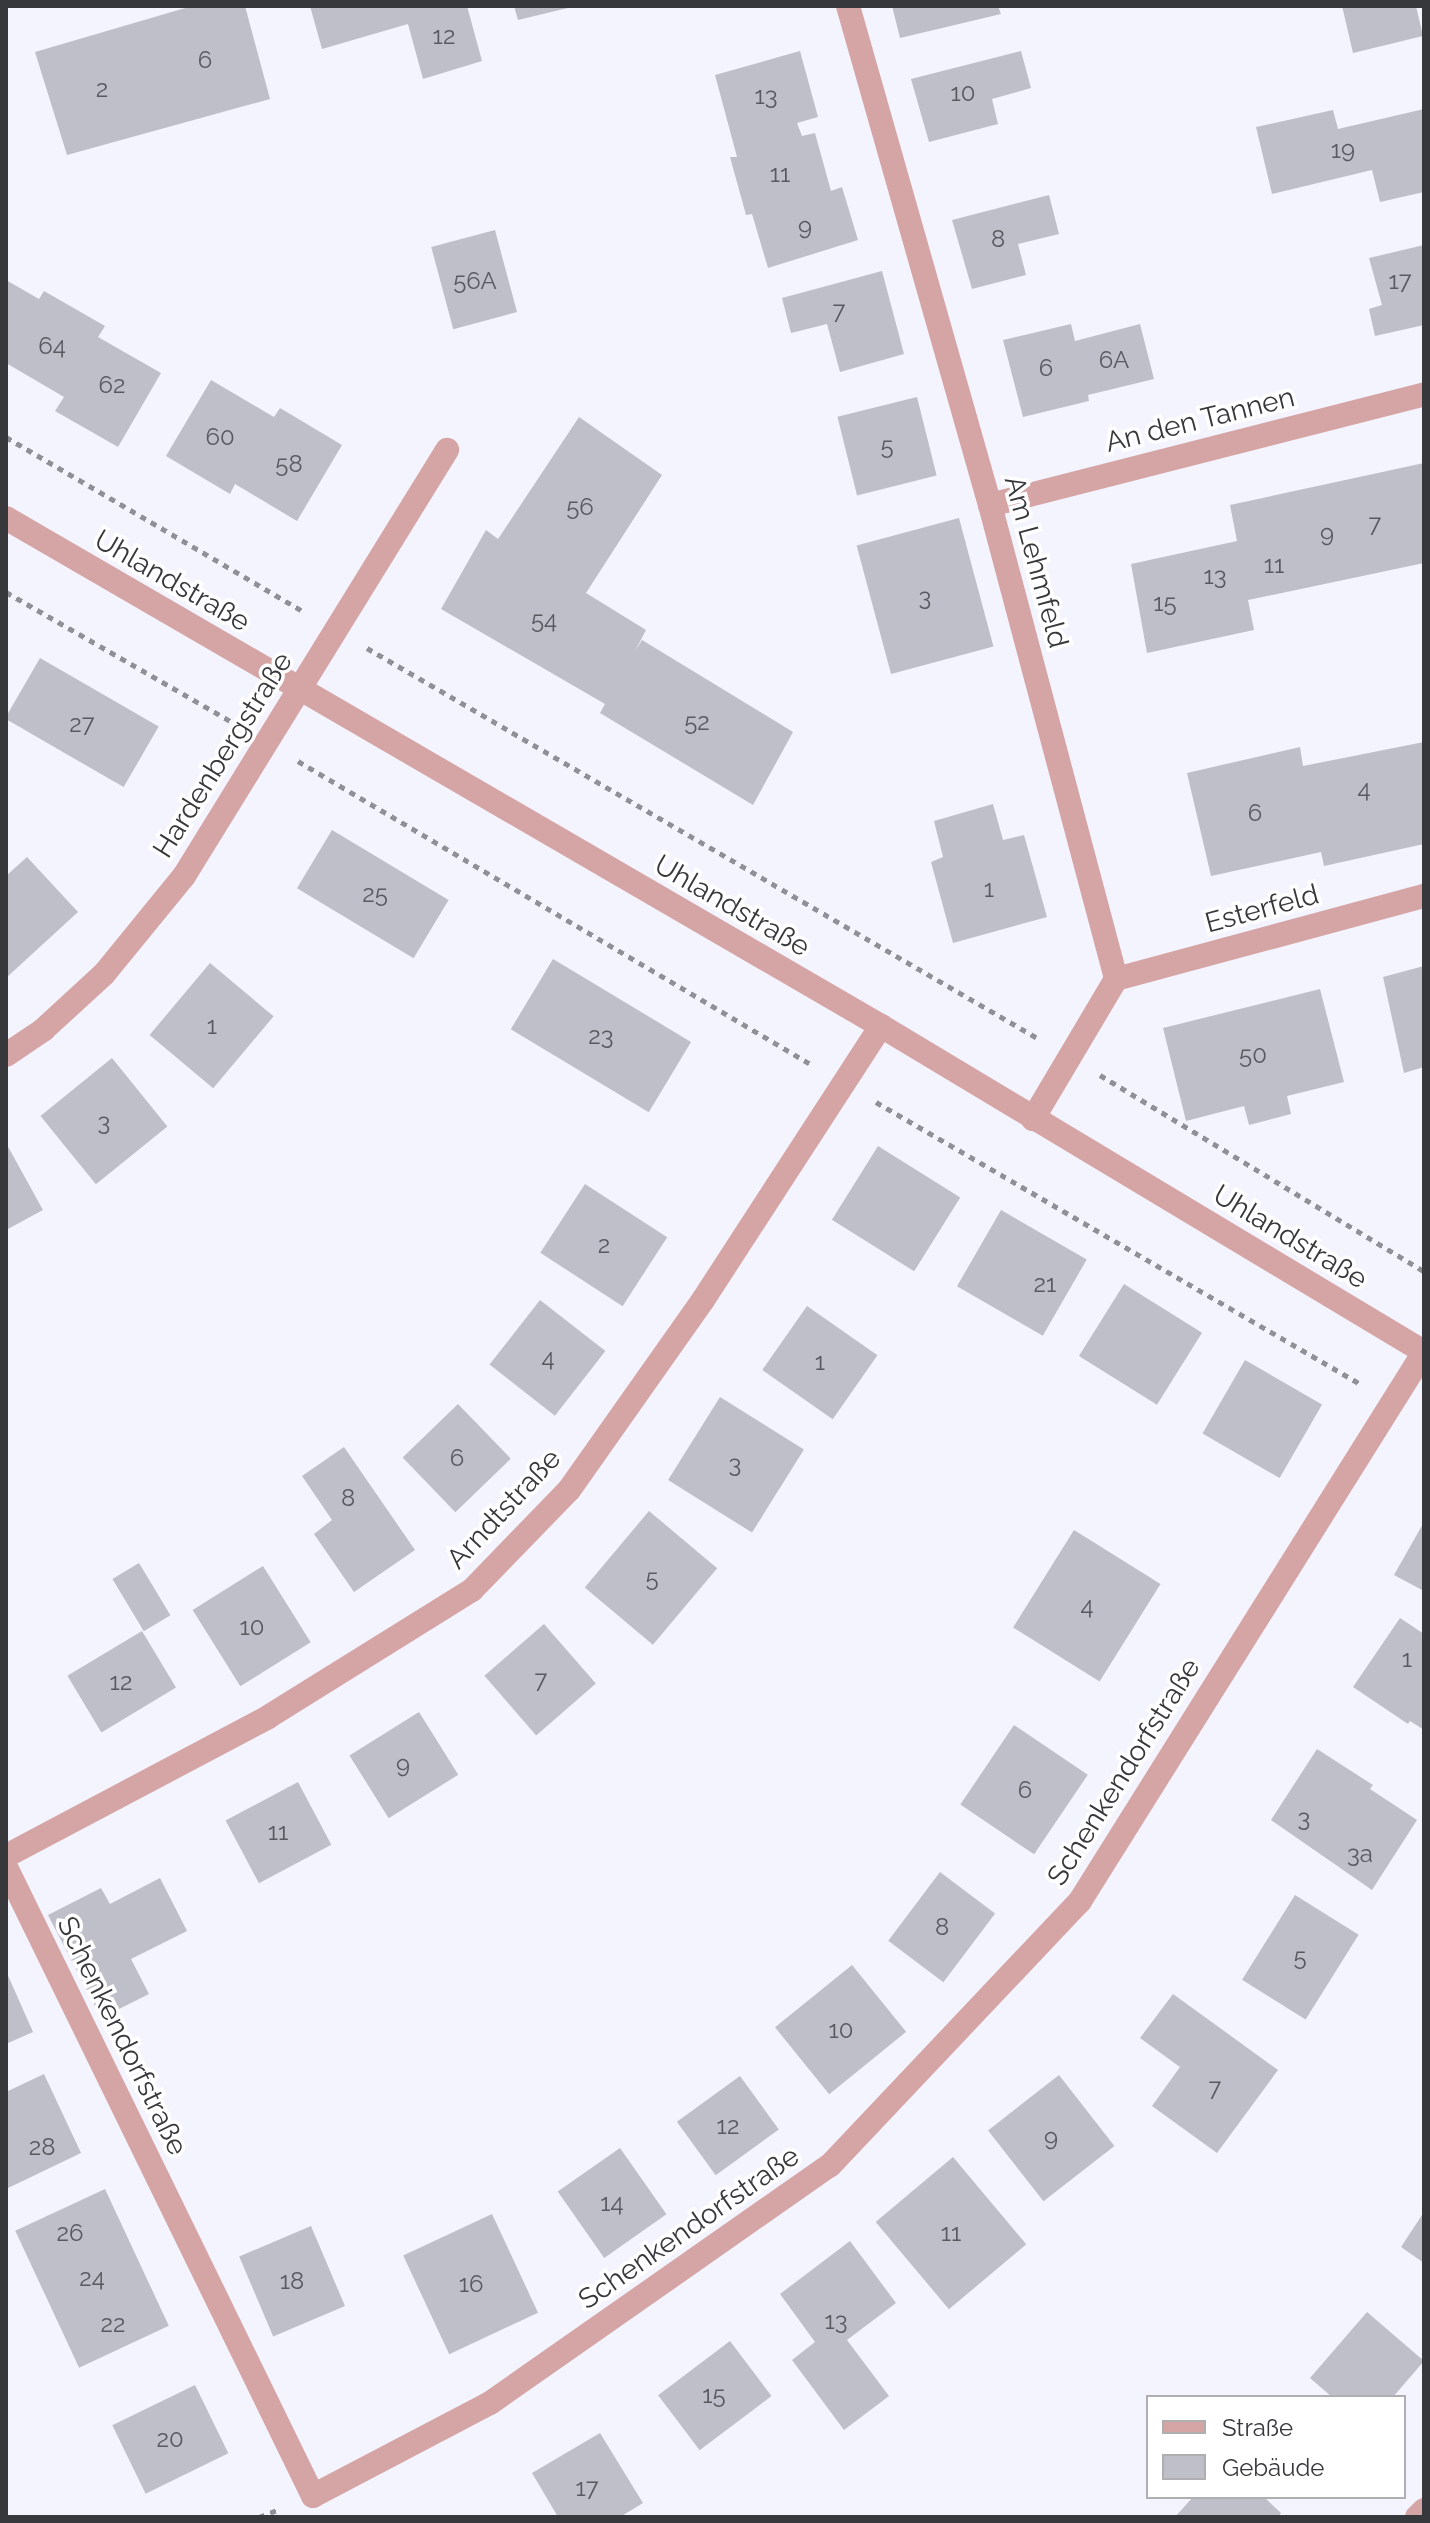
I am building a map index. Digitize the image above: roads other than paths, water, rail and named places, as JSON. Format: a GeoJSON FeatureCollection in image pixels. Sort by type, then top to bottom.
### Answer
{"type":"FeatureCollection","features":[{"type":"Feature","properties":{"kind":"street","name":"Am Lehmfeld"},"geometry":{"type":"LineString","coordinates":[[848,6],[990,505],[1116,979]]}},
{"type":"Feature","properties":{"kind":"street","name":"An den Tannen"},"geometry":{"type":"LineString","coordinates":[[990,505],[1424,394]]}},
{"type":"Feature","properties":{"kind":"street","name":"Hardenbergstraße"},"geometry":{"type":"LineString","coordinates":[[6,1055],[63,1012],[104,974],[184,876],[447,450]]}},
{"type":"Feature","properties":{"kind":"street","name":"Uhlandstraße"},"geometry":{"type":"LineString","coordinates":[[6,518],[881,1026],[1424,1352]]}},
{"type":"Feature","properties":{"kind":"street","name":"Esterfeld"},"geometry":{"type":"LineString","coordinates":[[1116,979],[1424,896]]}},
{"type":"Feature","properties":{"kind":"street"},"geometry":{"type":"LineString","coordinates":[[1033,1119],[1116,979]]}},
{"type":"Feature","properties":{"kind":"street","name":"Arndtstraße"},"geometry":{"type":"LineString","coordinates":[[6,1856],[268,1717],[472,1590],[569,1490],[703,1300],[881,1026]]}},
{"type":"Feature","properties":{"kind":"street","name":"Schenkendorfstraße"},"geometry":{"type":"LineString","coordinates":[[6,1867],[313,2496],[490,2403],[830,2165],[1080,1901],[1424,1352]]}},
{"type":"Feature","properties":{"kind":"street"},"geometry":{"type":"LineString","coordinates":[[1417,2517],[1424,2510]]}}]}
